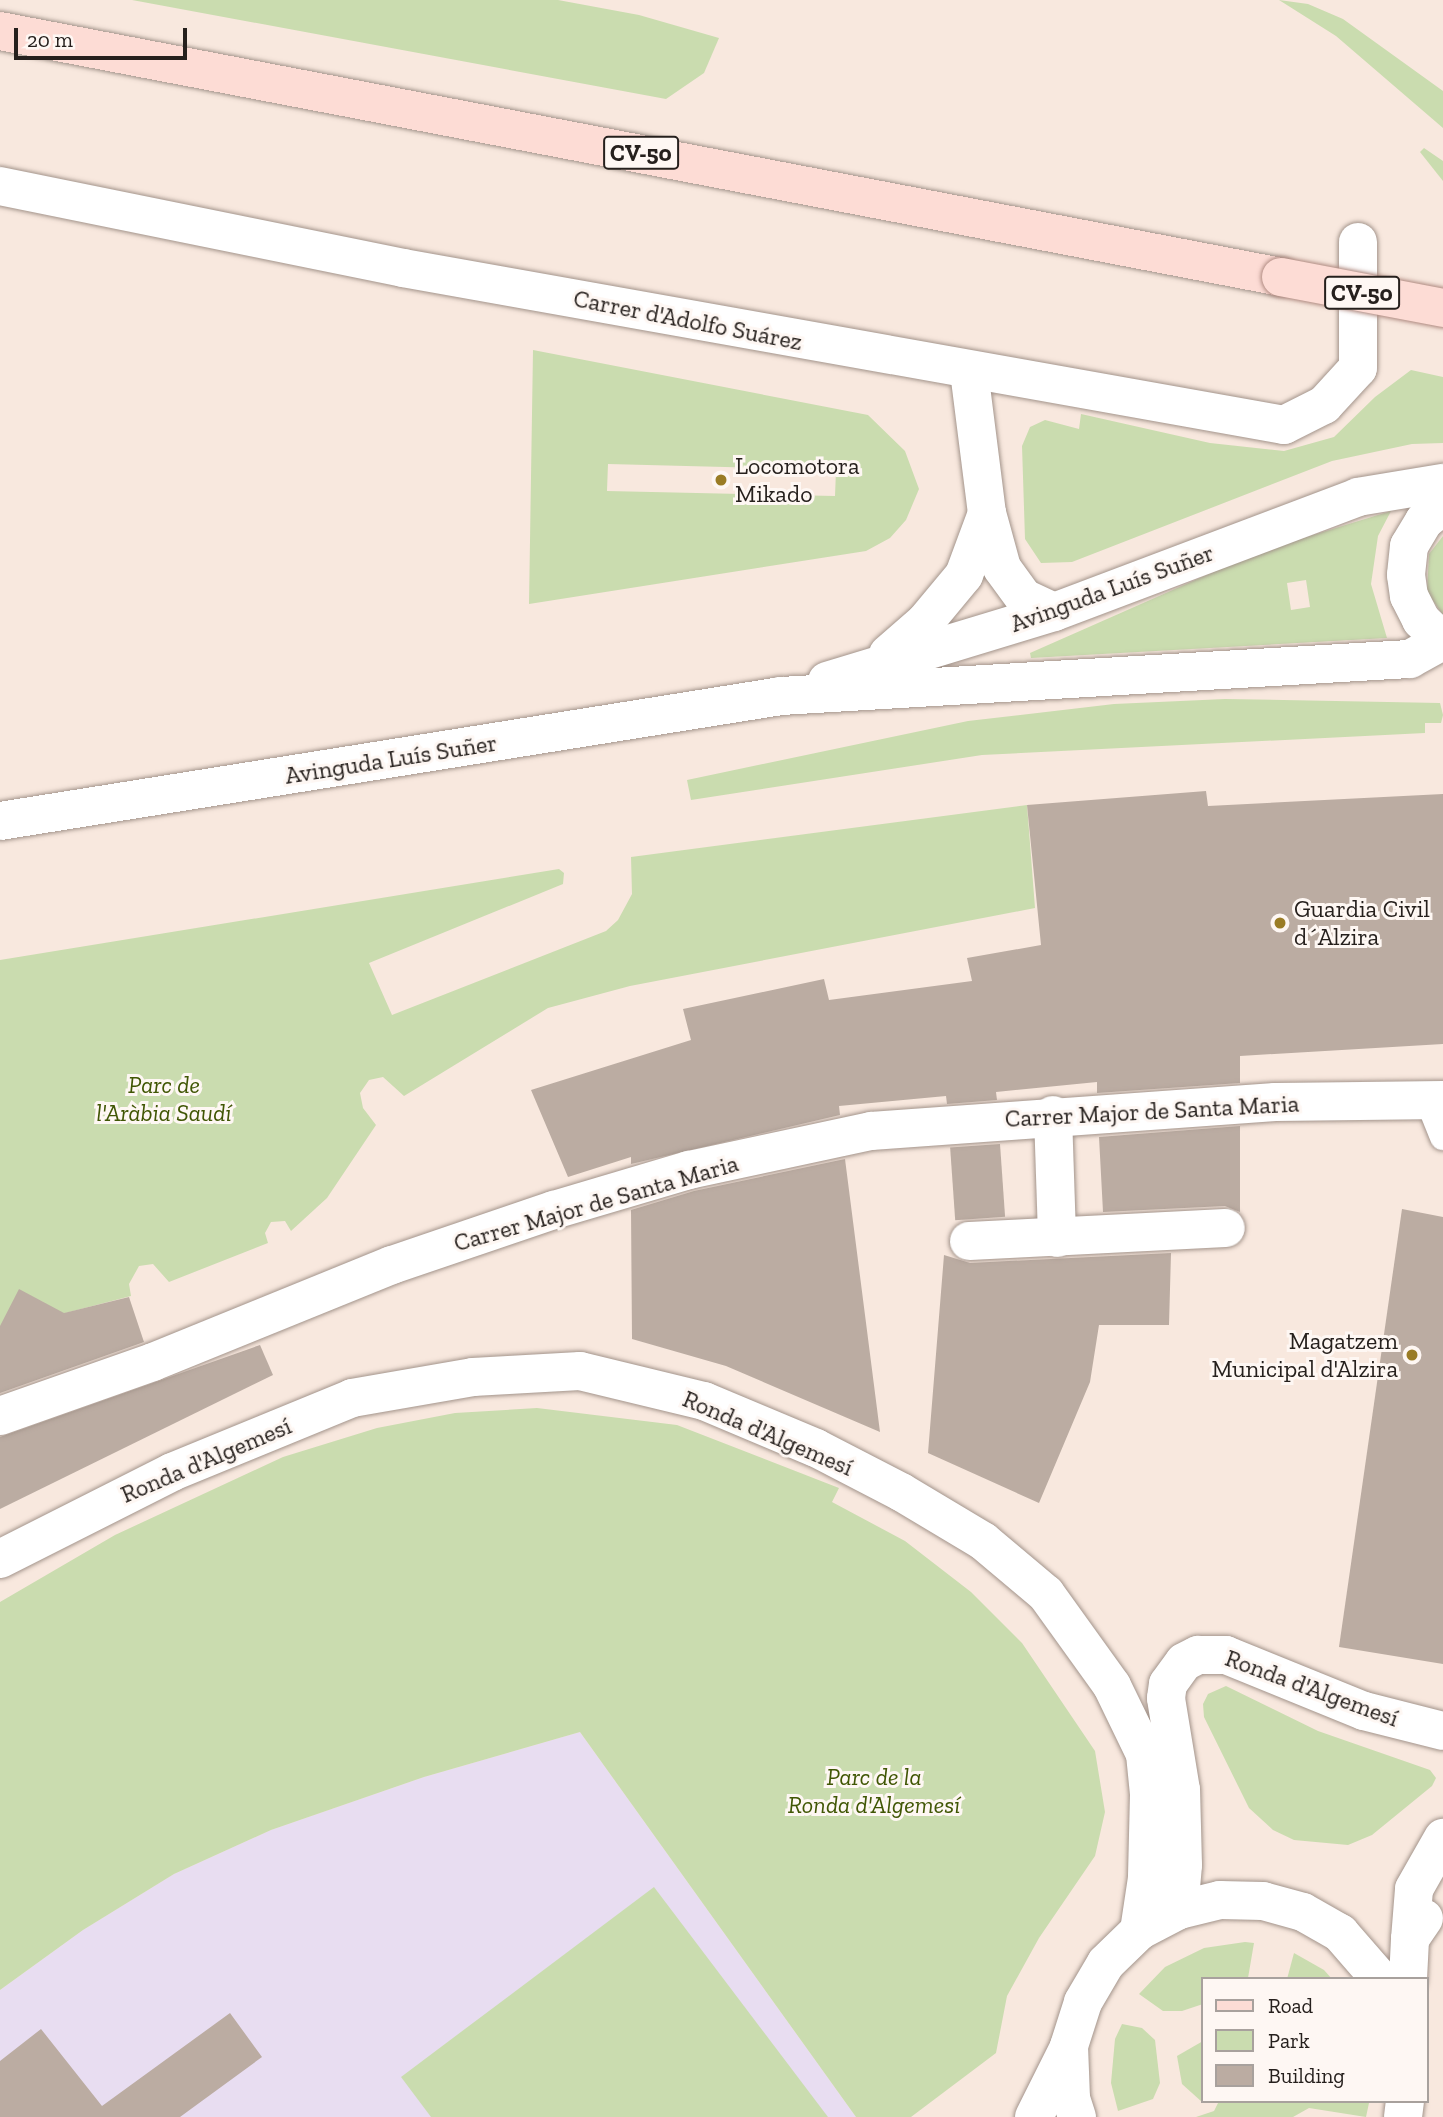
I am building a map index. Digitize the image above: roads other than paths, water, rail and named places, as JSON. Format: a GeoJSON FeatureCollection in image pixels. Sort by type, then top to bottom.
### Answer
{"type":"FeatureCollection","features":[{"type":"Feature","properties":{"kind":"main road","name":"CV-50"},"geometry":{"type":"LineString","coordinates":[[0,31],[1443,308]]}},
{"type":"Feature","properties":{"kind":"street","name":"Carrer d'Adolfo Suárez"},"geometry":{"type":"LineString","coordinates":[[0,186],[403,268],[969,371],[1284,425],[1324,405],[1358,368],[1358,242]]}},
{"type":"Feature","properties":{"kind":"street"},"geometry":{"type":"LineString","coordinates":[[969,371],[986,513],[1002,568],[1024,598],[1055,612]]}},
{"type":"Feature","properties":{"kind":"street","name":"Avinguda Luís Suñer"},"geometry":{"type":"LineString","coordinates":[[781,696],[877,664],[1055,612],[1357,497],[1443,483]]}},
{"type":"Feature","properties":{"kind":"street"},"geometry":{"type":"LineString","coordinates":[[1443,506],[1424,521],[1409,546],[1406,575],[1409,596],[1421,620],[1443,641]]}},
{"type":"Feature","properties":{"kind":"street"},"geometry":{"type":"LineString","coordinates":[[877,664],[925,622],[964,575],[986,513]]}},
{"type":"Feature","properties":{"kind":"street","name":"Avinguda Luís Suñer"},"geometry":{"type":"LineString","coordinates":[[0,821],[781,696],[1410,659],[1443,641]]}},
{"type":"Feature","properties":{"kind":"street","name":"Carrer Major de Santa Maria"},"geometry":{"type":"LineString","coordinates":[[0,1416],[126,1371],[392,1265],[689,1170],[872,1131],[1053,1115],[1275,1102],[1436,1100]]}},
{"type":"Feature","properties":{"kind":"street"},"geometry":{"type":"LineString","coordinates":[[1053,1115],[1056,1238]]}},
{"type":"Feature","properties":{"kind":"street"},"geometry":{"type":"LineString","coordinates":[[969,1241],[1227,1228]]}},
{"type":"Feature","properties":{"kind":"street","name":"Ronda d'Algemesí"},"geometry":{"type":"LineString","coordinates":[[0,1559],[172,1472],[352,1398],[472,1377],[580,1371],[704,1401],[816,1448],[901,1492],[983,1541],[1046,1594],[1112,1686],[1145,1754],[1147,1878],[1139,1931]]}},
{"type":"Feature","properties":{"kind":"street","name":"Ronda d'Algemesí"},"geometry":{"type":"LineString","coordinates":[[1178,1910],[1183,1865],[1181,1790],[1166,1698],[1168,1684],[1184,1662],[1198,1655],[1226,1655],[1364,1711],[1443,1731]]}},
{"type":"Feature","properties":{"kind":"street"},"geometry":{"type":"LineString","coordinates":[[1408,1977],[1414,1889],[1443,1838]]}},
{"type":"Feature","properties":{"kind":"street"},"geometry":{"type":"LineString","coordinates":[[1410,1939],[1443,1889]]}},
{"type":"Feature","properties":{"kind":"street"},"geometry":{"type":"LineString","coordinates":[[1034,2117],[1069,2046],[1083,2002],[1106,1963],[1139,1931],[1178,1910],[1220,1900],[1241,1900],[1303,1912],[1340,1933],[1378,1977]]}},
{"type":"Feature","properties":{"kind":"street"},"geometry":{"type":"LineString","coordinates":[[1069,2046],[1071,2098],[1077,2117]]}},
{"type":"Feature","properties":{"kind":"lane"},"geometry":{"type":"LineString","coordinates":[[1436,1100],[1443,1137]]}},
{"type":"Feature","properties":{"kind":"place","name":"Locomotora Mikado"},"geometry":{"type":"Point","coordinates":[721,480]}},
{"type":"Feature","properties":{"kind":"place","name":"Guardia Civil d´Alzira"},"geometry":{"type":"Point","coordinates":[1280,923]}},
{"type":"Feature","properties":{"kind":"place","name":"Magatzem Municipal d'Alzira"},"geometry":{"type":"Point","coordinates":[1412,1355]}},
{"type":"Feature","properties":{"kind":"park label","name":"Parc de l'Aràbia Saudí"},"geometry":{"type":"Point","coordinates":[164,1099]}},
{"type":"Feature","properties":{"kind":"park label","name":"Parc de la Ronda d'Algemesí"},"geometry":{"type":"Point","coordinates":[874,1791]}}]}
